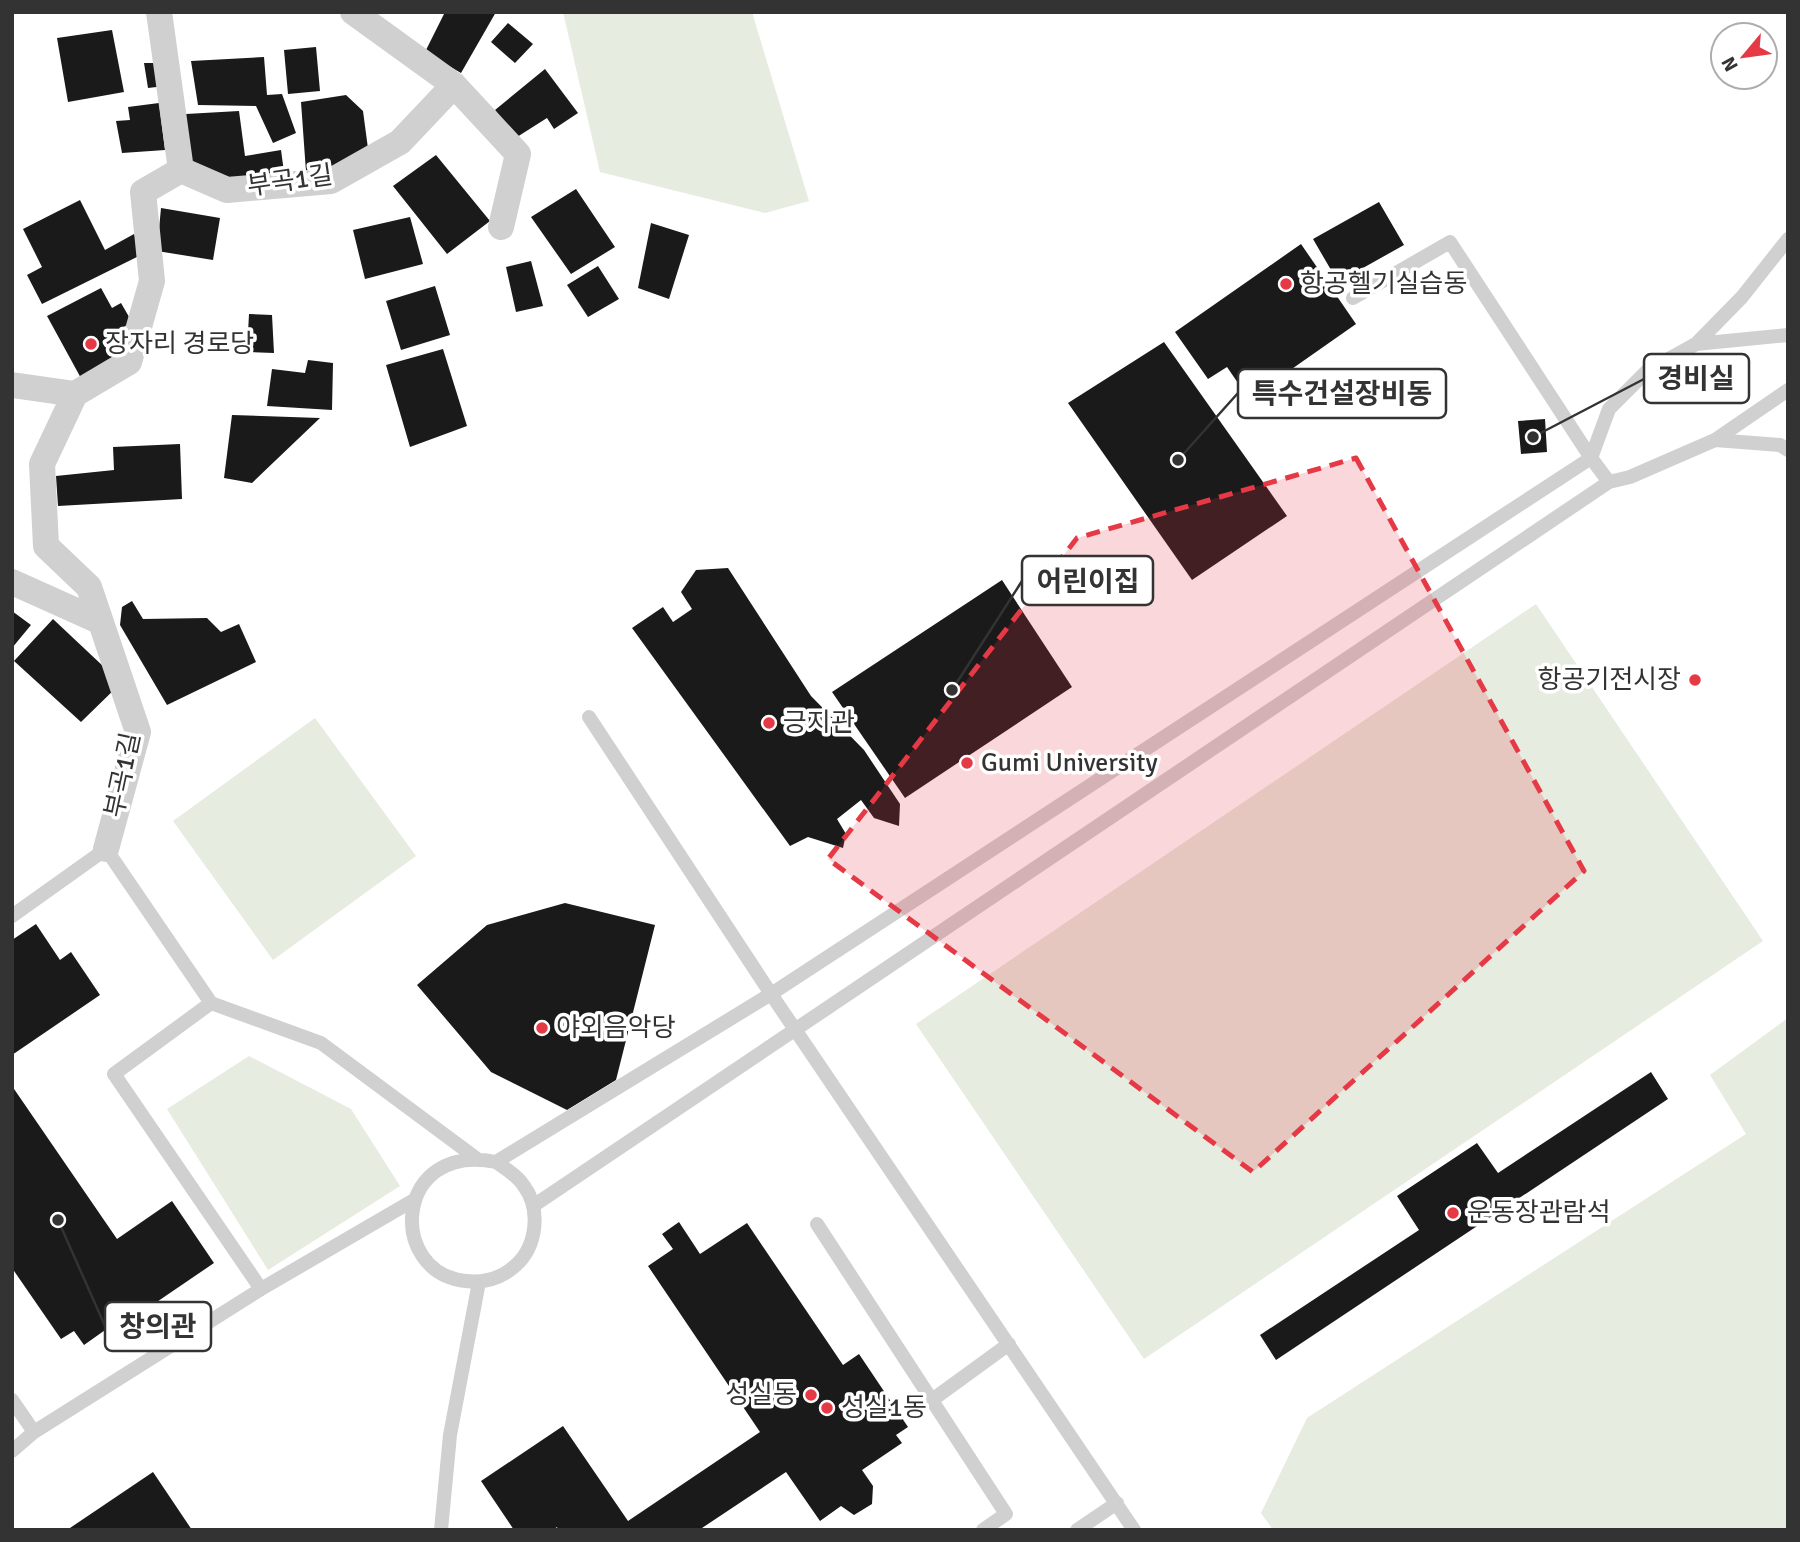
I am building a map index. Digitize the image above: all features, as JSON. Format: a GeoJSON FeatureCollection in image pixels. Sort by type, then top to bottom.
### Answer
{"type":"FeatureCollection","features":[{"type":"Feature","properties":{"kind":"street"},"geometry":{"type":"LineString","coordinates":[[12,385],[75,394],[128,362],[152,281],[143,192],[181,170],[159,12]]}},
{"type":"Feature","properties":{"kind":"street"},"geometry":{"type":"LineString","coordinates":[[353,12],[454,85],[518,154],[501,227]]}},
{"type":"Feature","properties":{"kind":"street","name":"부곡1길"},"geometry":{"type":"LineString","coordinates":[[181,170],[227,190],[331,181],[400,142],[454,85]]}},
{"type":"Feature","properties":{"kind":"street","name":"부곡1길"},"geometry":{"type":"LineString","coordinates":[[75,394],[42,464],[46,546],[89,587],[138,732],[106,849]]}},
{"type":"Feature","properties":{"kind":"street"},"geometry":{"type":"LineString","coordinates":[[12,582],[101,622]]}},
{"type":"Feature","properties":{"kind":"lane"},"geometry":{"type":"LineString","coordinates":[[495,1162],[771,994],[1591,458],[1609,409],[1647,371],[1696,344],[1742,297],[1788,239]]}},
{"type":"Feature","properties":{"kind":"lane"},"geometry":{"type":"LineString","coordinates":[[1353,298],[1450,242],[1609,482]]}},
{"type":"Feature","properties":{"kind":"lane"},"geometry":{"type":"LineString","coordinates":[[1696,344],[1788,335]]}},
{"type":"Feature","properties":{"kind":"lane"},"geometry":{"type":"LineString","coordinates":[[533,1206],[1609,482],[1630,477],[1714,440],[1788,390]]}},
{"type":"Feature","properties":{"kind":"lane"},"geometry":{"type":"LineString","coordinates":[[1714,440],[1780,444],[1788,450]]}},
{"type":"Feature","properties":{"kind":"lane"},"geometry":{"type":"LineString","coordinates":[[589,717],[771,994],[1134,1530]]}},
{"type":"Feature","properties":{"kind":"lane"},"geometry":{"type":"LineString","coordinates":[[12,916],[106,849],[211,1003],[321,1043],[476,1158]]}},
{"type":"Feature","properties":{"kind":"lane"},"geometry":{"type":"LineString","coordinates":[[211,1003],[114,1074],[261,1289]]}},
{"type":"Feature","properties":{"kind":"lane"},"geometry":{"type":"LineString","coordinates":[[476,1158],[495,1162],[512,1173],[526,1188],[533,1206],[535,1227],[529,1247],[517,1265],[499,1277],[478,1282],[458,1280],[438,1272],[423,1256],[414,1239],[411,1219],[414,1200],[424,1182],[438,1169],[456,1160],[476,1158]]}},
{"type":"Feature","properties":{"kind":"lane"},"geometry":{"type":"LineString","coordinates":[[12,1451],[34,1432],[261,1289],[414,1200]]}},
{"type":"Feature","properties":{"kind":"lane"},"geometry":{"type":"LineString","coordinates":[[817,1224],[1006,1514],[983,1530]]}},
{"type":"Feature","properties":{"kind":"lane"},"geometry":{"type":"LineString","coordinates":[[441,1530],[450,1435],[478,1282]]}},
{"type":"Feature","properties":{"kind":"lane"},"geometry":{"type":"LineString","coordinates":[[932,1400],[1009,1344]]}},
{"type":"Feature","properties":{"kind":"lane"},"geometry":{"type":"LineString","coordinates":[[12,1400],[34,1432]]}},
{"type":"Feature","properties":{"kind":"lane"},"geometry":{"type":"LineString","coordinates":[[1077,1530],[1117,1503]]}},
{"type":"Feature","properties":{"kind":"highlighted area"},"geometry":{"type":"Polygon","coordinates":[[[1356,458],[1584,871],[1253,1172],[828,859],[1077,538],[1356,458]]]}},
{"type":"Feature","properties":{"kind":"shaded area"},"geometry":{"type":"Polygon","coordinates":[[[563,12],[752,12],[809,201],[765,213],[600,172],[563,12]]]}},
{"type":"Feature","properties":{"kind":"shaded area"},"geometry":{"type":"Polygon","coordinates":[[[1536,604],[1763,941],[1144,1359],[916,1024],[1536,604]]]}},
{"type":"Feature","properties":{"kind":"shaded area"},"geometry":{"type":"Polygon","coordinates":[[[315,718],[416,856],[273,960],[173,821],[315,718]]]}},
{"type":"Feature","properties":{"kind":"shaded area"},"geometry":{"type":"Polygon","coordinates":[[[1788,1018],[1788,1530],[1273,1530],[1261,1513],[1307,1418],[1746,1134],[1710,1075],[1788,1018]]]}},
{"type":"Feature","properties":{"kind":"shaded area"},"geometry":{"type":"Polygon","coordinates":[[[249,1056],[351,1109],[400,1186],[268,1270],[167,1109],[249,1056]]]}},
{"type":"Feature","properties":{"kind":"building"},"geometry":{"type":"Polygon","coordinates":[[[445,12],[496,12],[461,73],[425,52],[445,12]]]}},
{"type":"Feature","properties":{"kind":"building"},"geometry":{"type":"Polygon","coordinates":[[[508,23],[533,44],[515,63],[491,42],[508,23]]]}},
{"type":"Feature","properties":{"kind":"building"},"geometry":{"type":"Polygon","coordinates":[[[112,30],[124,92],[68,102],[57,38],[112,30]]]}},
{"type":"Feature","properties":{"kind":"building"},"geometry":{"type":"Polygon","coordinates":[[[316,47],[320,91],[288,94],[284,50],[316,47]]]}},
{"type":"Feature","properties":{"kind":"building"},"geometry":{"type":"Polygon","coordinates":[[[264,57],[267,95],[282,94],[296,133],[273,143],[256,106],[198,105],[191,61],[264,57]]]}},
{"type":"Feature","properties":{"kind":"building"},"geometry":{"type":"Polygon","coordinates":[[[144,63],[155,63],[165,86],[148,88],[144,63]]]}},
{"type":"Feature","properties":{"kind":"building"},"geometry":{"type":"Polygon","coordinates":[[[545,69],[578,113],[554,129],[547,118],[517,137],[495,110],[545,69]]]}},
{"type":"Feature","properties":{"kind":"building"},"geometry":{"type":"Polygon","coordinates":[[[346,95],[363,111],[369,156],[341,168],[306,172],[301,102],[346,95]]]}},
{"type":"Feature","properties":{"kind":"building"},"geometry":{"type":"Polygon","coordinates":[[[159,103],[165,150],[122,153],[116,121],[130,120],[128,107],[159,103]]]}},
{"type":"Feature","properties":{"kind":"building"},"geometry":{"type":"Polygon","coordinates":[[[239,111],[245,156],[281,150],[284,172],[233,180],[211,176],[187,157],[186,114],[239,111]]]}},
{"type":"Feature","properties":{"kind":"building"},"geometry":{"type":"Polygon","coordinates":[[[436,155],[490,221],[447,254],[393,186],[436,155]]]}},
{"type":"Feature","properties":{"kind":"building"},"geometry":{"type":"Polygon","coordinates":[[[576,189],[615,247],[571,274],[531,217],[576,189]]]}},
{"type":"Feature","properties":{"kind":"building"},"geometry":{"type":"Polygon","coordinates":[[[80,200],[105,250],[134,234],[143,254],[42,304],[27,275],[42,267],[23,229],[80,200]]]}},
{"type":"Feature","properties":{"kind":"building"},"geometry":{"type":"Polygon","coordinates":[[[1379,202],[1404,245],[1338,282],[1313,239],[1379,202]]]}},
{"type":"Feature","properties":{"kind":"building"},"geometry":{"type":"Polygon","coordinates":[[[161,208],[220,218],[213,260],[157,251],[161,208]]]}},
{"type":"Feature","properties":{"kind":"building"},"geometry":{"type":"Polygon","coordinates":[[[410,217],[423,264],[365,279],[353,230],[410,217]]]}},
{"type":"Feature","properties":{"kind":"building"},"geometry":{"type":"Polygon","coordinates":[[[651,223],[689,235],[669,299],[638,288],[651,223]]]}},
{"type":"Feature","properties":{"kind":"building","name":"항공헬기실습동"},"geometry":{"type":"Polygon","coordinates":[[[1301,244],[1356,324],[1249,399],[1227,367],[1208,379],[1175,332],[1301,244]]]}},
{"type":"Feature","properties":{"kind":"building"},"geometry":{"type":"Polygon","coordinates":[[[531,261],[543,306],[516,312],[506,267],[531,261]]]}},
{"type":"Feature","properties":{"kind":"building"},"geometry":{"type":"Polygon","coordinates":[[[598,266],[619,299],[588,317],[567,285],[598,266]]]}},
{"type":"Feature","properties":{"kind":"building"},"geometry":{"type":"Polygon","coordinates":[[[435,286],[450,335],[401,350],[386,301],[435,286]]]}},
{"type":"Feature","properties":{"kind":"building","name":"장자리 경로당"},"geometry":{"type":"Polygon","coordinates":[[[101,288],[112,308],[121,303],[132,322],[114,333],[127,355],[82,380],[47,316],[101,288]]]}},
{"type":"Feature","properties":{"kind":"building"},"geometry":{"type":"Polygon","coordinates":[[[249,314],[272,315],[274,353],[247,352],[249,314]]]}},
{"type":"Feature","properties":{"kind":"building"},"geometry":{"type":"Polygon","coordinates":[[[1164,342],[1287,516],[1192,580],[1068,403],[1164,342]]]}},
{"type":"Feature","properties":{"kind":"building"},"geometry":{"type":"Polygon","coordinates":[[[443,349],[467,426],[410,447],[386,365],[443,349]]]}},
{"type":"Feature","properties":{"kind":"building"},"geometry":{"type":"Polygon","coordinates":[[[308,360],[333,363],[332,410],[267,406],[272,369],[305,373],[308,360]]]}},
{"type":"Feature","properties":{"kind":"building"},"geometry":{"type":"Polygon","coordinates":[[[232,415],[320,418],[252,483],[224,478],[232,415]]]}},
{"type":"Feature","properties":{"kind":"building"},"geometry":{"type":"Polygon","coordinates":[[[1545,419],[1547,452],[1521,454],[1518,421],[1545,419]]]}},
{"type":"Feature","properties":{"kind":"building"},"geometry":{"type":"Polygon","coordinates":[[[180,444],[182,499],[58,506],[56,476],[114,470],[113,447],[180,444]]]}},
{"type":"Feature","properties":{"kind":"building","name":"긍지관"},"geometry":{"type":"Polygon","coordinates":[[[728,568],[811,696],[864,750],[900,804],[899,826],[874,818],[861,800],[837,819],[846,834],[843,848],[808,837],[790,846],[632,628],[663,607],[673,622],[692,609],[681,592],[696,570],[728,568]]]}},
{"type":"Feature","properties":{"kind":"building"},"geometry":{"type":"Polygon","coordinates":[[[1002,580],[1072,687],[905,798],[832,692],[1002,580]]]}},
{"type":"Feature","properties":{"kind":"building"},"geometry":{"type":"Polygon","coordinates":[[[132,601],[143,619],[207,618],[221,632],[239,624],[256,662],[167,705],[120,625],[122,607],[132,601]]]}},
{"type":"Feature","properties":{"kind":"building"},"geometry":{"type":"Polygon","coordinates":[[[12,611],[31,625],[12,648],[12,611]]]}},
{"type":"Feature","properties":{"kind":"building"},"geometry":{"type":"Polygon","coordinates":[[[53,619],[121,683],[81,722],[14,661],[53,619]]]}},
{"type":"Feature","properties":{"kind":"building","name":"야외음악당"},"geometry":{"type":"Polygon","coordinates":[[[565,903],[655,925],[616,1080],[567,1110],[491,1072],[417,985],[487,925],[565,903]]]}},
{"type":"Feature","properties":{"kind":"building"},"geometry":{"type":"Polygon","coordinates":[[[36,924],[60,960],[71,952],[100,995],[12,1055],[12,940],[36,924]]]}},
{"type":"Feature","properties":{"kind":"building","name":"운동장관람석"},"geometry":{"type":"Polygon","coordinates":[[[1651,1072],[1668,1099],[1276,1360],[1260,1335],[1419,1230],[1397,1196],[1477,1143],[1498,1173],[1651,1072]]]}},
{"type":"Feature","properties":{"kind":"building"},"geometry":{"type":"Polygon","coordinates":[[[12,1086],[117,1239],[172,1201],[214,1263],[120,1327],[108,1328],[84,1345],[74,1331],[61,1339],[12,1268],[12,1086]]]}},
{"type":"Feature","properties":{"kind":"building","name":"성실동"},"geometry":{"type":"Polygon","coordinates":[[[679,1222],[700,1254],[747,1223],[843,1365],[859,1354],[908,1427],[896,1435],[902,1443],[862,1470],[873,1486],[872,1504],[854,1515],[841,1506],[820,1521],[786,1472],[699,1530],[558,1530],[557,1527],[553,1530],[514,1530],[481,1481],[563,1426],[628,1521],[760,1432],[648,1266],[673,1249],[662,1234],[679,1222]]]}},
{"type":"Feature","properties":{"kind":"building"},"geometry":{"type":"Polygon","coordinates":[[[153,1472],[192,1530],[67,1530],[153,1472]]]}},
{"type":"Feature","properties":{"kind":"place","name":"항공헬기실습동"},"geometry":{"type":"Point","coordinates":[1286,284]}},
{"type":"Feature","properties":{"kind":"place","name":"장자리 경로당"},"geometry":{"type":"Point","coordinates":[91,344]}},
{"type":"Feature","properties":{"kind":"place","name":"경비실"},"geometry":{"type":"Point","coordinates":[1533,437]}},
{"type":"Feature","properties":{"kind":"place","name":"특수건설장비동"},"geometry":{"type":"Point","coordinates":[1178,460]}},
{"type":"Feature","properties":{"kind":"place","name":"항공기전시장"},"geometry":{"type":"Point","coordinates":[1695,680]}},
{"type":"Feature","properties":{"kind":"place","name":"어린이집"},"geometry":{"type":"Point","coordinates":[952,690]}},
{"type":"Feature","properties":{"kind":"place","name":"긍지관"},"geometry":{"type":"Point","coordinates":[769,723]}},
{"type":"Feature","properties":{"kind":"place","name":"Gumi University"},"geometry":{"type":"Point","coordinates":[967,763]}},
{"type":"Feature","properties":{"kind":"place","name":"야외음악당"},"geometry":{"type":"Point","coordinates":[542,1028]}},
{"type":"Feature","properties":{"kind":"place","name":"운동장관람석"},"geometry":{"type":"Point","coordinates":[1453,1213]}},
{"type":"Feature","properties":{"kind":"place","name":"창의관"},"geometry":{"type":"Point","coordinates":[58,1220]}},
{"type":"Feature","properties":{"kind":"place","name":"성실동"},"geometry":{"type":"Point","coordinates":[811,1395]}},
{"type":"Feature","properties":{"kind":"place","name":"성실1동"},"geometry":{"type":"Point","coordinates":[827,1408]}}]}
